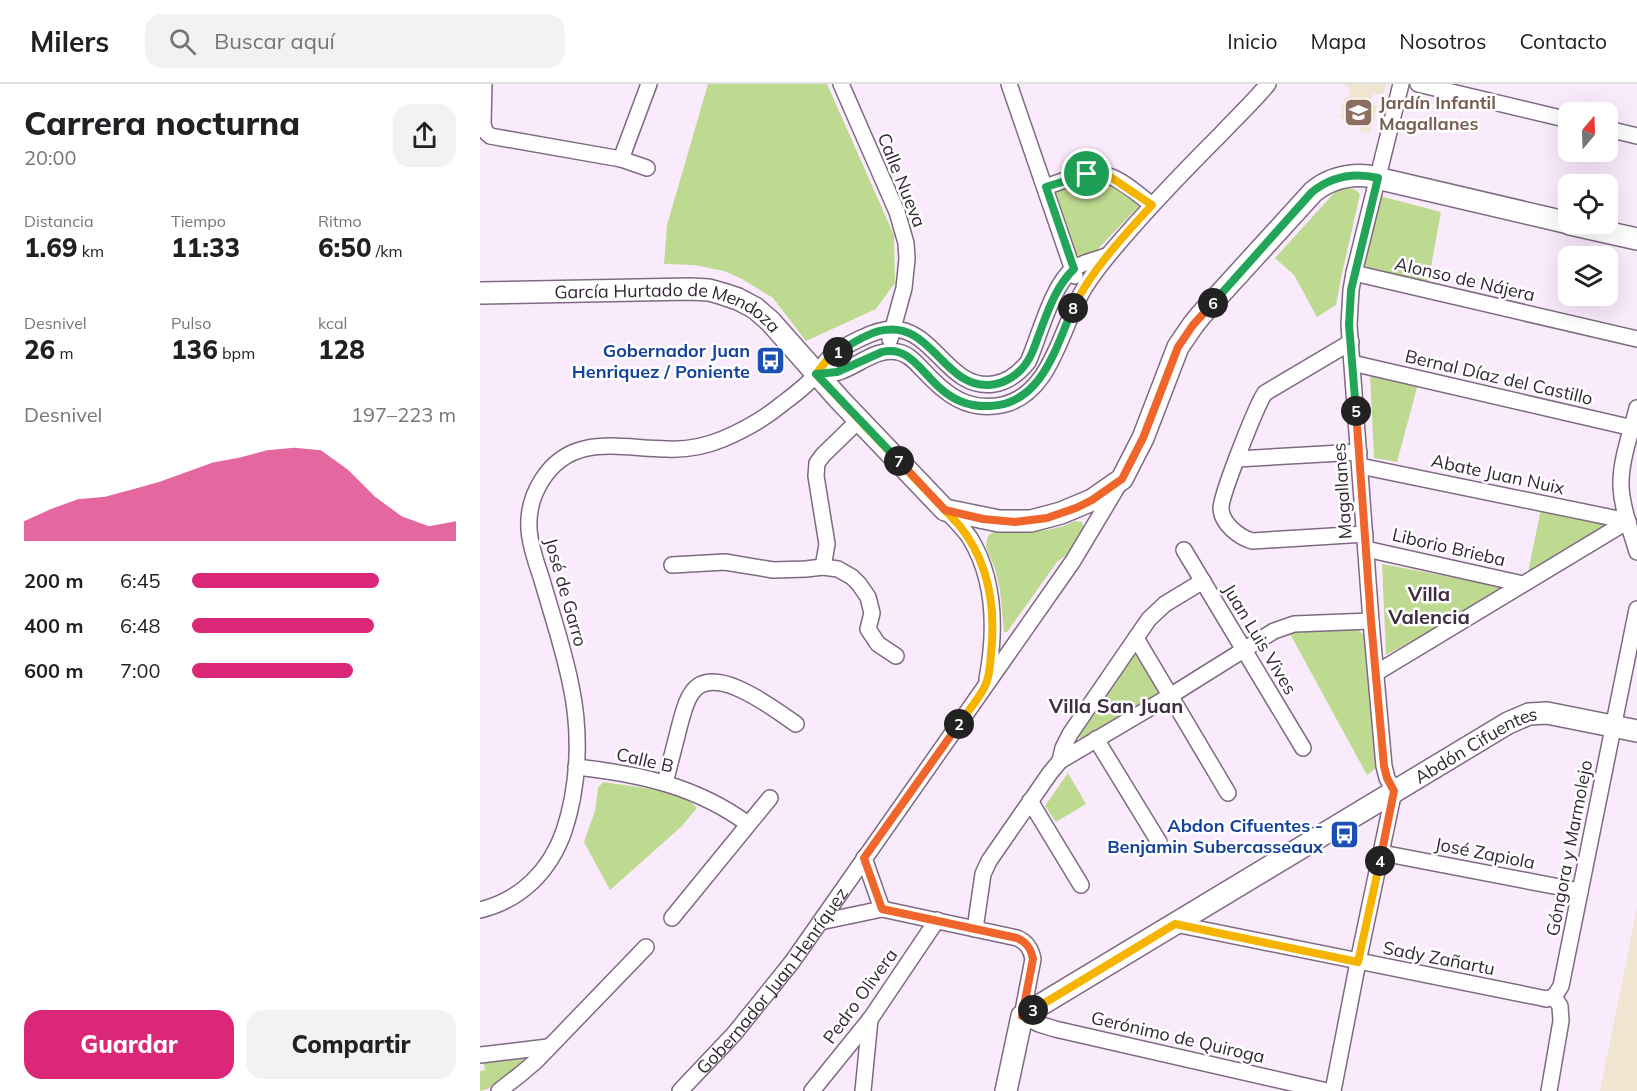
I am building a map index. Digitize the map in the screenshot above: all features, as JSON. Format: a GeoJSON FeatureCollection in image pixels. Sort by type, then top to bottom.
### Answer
{"type":"FeatureCollection","features":[{"type":"Feature","properties":{"kind":"street"},"geometry":{"type":"LineString","coordinates":[[484,84],[483,124],[490,136],[621,159],[647,168]]}},
{"type":"Feature","properties":{"kind":"street"},"geometry":{"type":"LineString","coordinates":[[621,159],[649,84]]}},
{"type":"Feature","properties":{"kind":"street","name":"Calle Nueva"},"geometry":{"type":"LineString","coordinates":[[841,84],[897,212],[904,236],[907,259],[904,288],[887,350]]}},
{"type":"Feature","properties":{"kind":"street"},"geometry":{"type":"LineString","coordinates":[[1009,84],[1074,269],[1076,287],[1074,306]]}},
{"type":"Feature","properties":{"kind":"street"},"geometry":{"type":"LineString","coordinates":[[816,374],[837,372],[887,350],[910,357],[940,388],[959,401],[983,406],[1002,405],[1019,399],[1036,384],[1049,364],[1084,287],[1108,255],[1152,205],[1268,84]]}},
{"type":"Feature","properties":{"kind":"street","name":"Magallanes"},"geometry":{"type":"LineString","coordinates":[[1394,791],[1384,766],[1371,621],[1349,308],[1354,273],[1401,84]]}},
{"type":"Feature","properties":{"kind":"street"},"geometry":{"type":"LineString","coordinates":[[1418,84],[1558,117]]}},
{"type":"Feature","properties":{"kind":"street"},"geometry":{"type":"LineString","coordinates":[[1618,131],[1637,136]]}},
{"type":"Feature","properties":{"kind":"street"},"geometry":{"type":"LineString","coordinates":[[1046,187],[1087,174],[1102,174],[1116,179],[1152,205]]}},
{"type":"Feature","properties":{"kind":"street","name":"Gobernador Juan Henríquez"},"geometry":{"type":"LineString","coordinates":[[681,1091],[727,1042],[792,962],[1073,561],[1122,479],[1143,438],[1172,360],[1193,325],[1312,192],[1329,180],[1351,175],[1368,176],[1558,220]]}},
{"type":"Feature","properties":{"kind":"street","name":"Gobernador Juan Henríquez"},"geometry":{"type":"LineString","coordinates":[[1616,234],[1637,239]]}},
{"type":"Feature","properties":{"kind":"street"},"geometry":{"type":"LineString","coordinates":[[893,329],[917,337],[965,379],[980,384],[998,384],[1014,376],[1028,362],[1054,296],[1067,274],[1108,255]]}},
{"type":"Feature","properties":{"kind":"street","name":"Alonso de Nájera"},"geometry":{"type":"LineString","coordinates":[[1354,273],[1637,339]]}},
{"type":"Feature","properties":{"kind":"street","name":"García Hurtado de Mendoza"},"geometry":{"type":"LineString","coordinates":[[480,293],[709,290],[747,303],[762,314],[968,536],[988,582],[993,618],[991,655],[986,685]]}},
{"type":"Feature","properties":{"kind":"street","name":"José de Garro"},"geometry":{"type":"LineString","coordinates":[[480,910],[497,905],[520,893],[538,877],[560,842],[570,810],[576,767],[576,727],[571,686],[530,539],[529,528],[531,504],[542,479],[559,461],[591,447],[614,445],[687,448],[722,440],[754,424],[768,414],[816,374],[834,354],[872,333],[893,329]]}},
{"type":"Feature","properties":{"kind":"street"},"geometry":{"type":"LineString","coordinates":[[1237,459],[1259,402],[1265,393],[1351,342]]}},
{"type":"Feature","properties":{"kind":"street","name":"Bernal Díaz del Castillo"},"geometry":{"type":"LineString","coordinates":[[1352,363],[1635,428]]}},
{"type":"Feature","properties":{"kind":"street"},"geometry":{"type":"LineString","coordinates":[[1637,408],[1635,428],[1621,478],[1622,494],[1637,552]]}},
{"type":"Feature","properties":{"kind":"street"},"geometry":{"type":"LineString","coordinates":[[823,567],[826,544],[816,476],[817,464],[823,455],[859,420]]}},
{"type":"Feature","properties":{"kind":"street","name":"Abate Juan Nuix"},"geometry":{"type":"LineString","coordinates":[[1237,459],[1359,459],[1628,520]]}},
{"type":"Feature","properties":{"kind":"street","name":"Liborio Brieba"},"geometry":{"type":"LineString","coordinates":[[1237,459],[1222,501],[1221,511],[1236,533],[1252,541],[1366,541],[1523,584]]}},
{"type":"Feature","properties":{"kind":"street","name":"Gobernador Juan Henríquez"},"geometry":{"type":"LineString","coordinates":[[945,510],[999,521],[1031,521],[1076,508],[1122,479]]}},
{"type":"Feature","properties":{"kind":"street"},"geometry":{"type":"LineString","coordinates":[[1376,673],[1628,520]]}},
{"type":"Feature","properties":{"kind":"street","name":"Juan Luis Vives"},"geometry":{"type":"LineString","coordinates":[[1184,550],[1303,748]]}},
{"type":"Feature","properties":{"kind":"street"},"geometry":{"type":"LineString","coordinates":[[672,565],[725,562],[773,570],[830,567],[844,572],[864,590],[872,614],[868,629],[881,646],[896,657]]}},
{"type":"Feature","properties":{"kind":"street"},"geometry":{"type":"LineString","coordinates":[[1060,761],[1070,734],[1149,619],[1158,609],[1203,580]]}},
{"type":"Feature","properties":{"kind":"street","name":"Góngora y Marmolejo"},"geometry":{"type":"LineString","coordinates":[[1554,997],[1561,986],[1637,609]]}},
{"type":"Feature","properties":{"kind":"street"},"geometry":{"type":"LineString","coordinates":[[975,929],[985,867],[1054,766],[1060,761],[1285,626],[1371,621]]}},
{"type":"Feature","properties":{"kind":"street"},"geometry":{"type":"LineString","coordinates":[[1136,638],[1228,793]]}},
{"type":"Feature","properties":{"kind":"street"},"geometry":{"type":"LineString","coordinates":[[665,783],[685,706],[691,693],[702,683],[716,682],[740,689],[765,702],[796,723]]}},
{"type":"Feature","properties":{"kind":"street","name":"Abdón Cifuentes"},"geometry":{"type":"LineString","coordinates":[[1022,1016],[1508,723],[1530,714],[1556,715],[1637,731]]}},
{"type":"Feature","properties":{"kind":"street"},"geometry":{"type":"LineString","coordinates":[[1096,739],[1159,842]]}},
{"type":"Feature","properties":{"kind":"street","name":"Calle B"},"geometry":{"type":"LineString","coordinates":[[576,767],[665,783],[703,797],[728,810],[748,825]]}},
{"type":"Feature","properties":{"kind":"street"},"geometry":{"type":"LineString","coordinates":[[1333,1091],[1394,791]]}},
{"type":"Feature","properties":{"kind":"street"},"geometry":{"type":"LineString","coordinates":[[672,918],[770,798]]}},
{"type":"Feature","properties":{"kind":"street"},"geometry":{"type":"LineString","coordinates":[[1030,801],[1081,885]]}},
{"type":"Feature","properties":{"kind":"street","name":"José Zapiola"},"geometry":{"type":"LineString","coordinates":[[1382,853],[1580,891]]}},
{"type":"Feature","properties":{"kind":"street"},"geometry":{"type":"LineString","coordinates":[[864,858],[882,909]]}},
{"type":"Feature","properties":{"kind":"street"},"geometry":{"type":"LineString","coordinates":[[820,922],[882,909],[1017,938],[1026,944],[1030,948],[1033,959],[1006,1091]]}},
{"type":"Feature","properties":{"kind":"street","name":"Pedro Olivera"},"geometry":{"type":"LineString","coordinates":[[812,1091],[871,1018],[937,920]]}},
{"type":"Feature","properties":{"kind":"street","name":"Sady Zañartu"},"geometry":{"type":"LineString","coordinates":[[1175,924],[1546,999],[1554,997]]}},
{"type":"Feature","properties":{"kind":"street"},"geometry":{"type":"LineString","coordinates":[[499,1091],[522,1073],[646,947]]}},
{"type":"Feature","properties":{"kind":"street"},"geometry":{"type":"LineString","coordinates":[[1548,1091],[1561,1021],[1560,1006],[1554,997]]}},
{"type":"Feature","properties":{"kind":"street","name":"Gerónimo de Quiroga"},"geometry":{"type":"LineString","coordinates":[[1022,1016],[1055,1029],[1328,1091]]}},
{"type":"Feature","properties":{"kind":"street"},"geometry":{"type":"LineString","coordinates":[[863,1091],[871,1018]]}},
{"type":"Feature","properties":{"kind":"street"},"geometry":{"type":"LineString","coordinates":[[480,1055],[548,1047]]}},
{"type":"Feature","properties":{"kind":"shaded area","name":"Jardín Infantil Magallanes"},"geometry":{"type":"Polygon","coordinates":[[[1343,84],[1386,84],[1383,95],[1373,93],[1370,104],[1377,106],[1370,133],[1359,130],[1360,123],[1340,118],[1345,97],[1348,98],[1351,88],[1343,84]]]}},
{"type":"Feature","properties":{"kind":"shaded area"},"geometry":{"type":"Polygon","coordinates":[[[1637,907],[1637,1091],[1600,1091],[1624,973],[1637,907]]]}},
{"type":"Feature","properties":{"kind":"green space"},"geometry":{"type":"Polygon","coordinates":[[[708,84],[827,84],[894,235],[895,283],[876,309],[806,341],[773,298],[742,279],[724,271],[694,265],[664,264],[667,225],[708,84]]]}},
{"type":"Feature","properties":{"kind":"green space"},"geometry":{"type":"Polygon","coordinates":[[[1093,177],[1110,180],[1139,206],[1092,255],[1081,257],[1073,249],[1054,193],[1093,177]]]}},
{"type":"Feature","properties":{"kind":"green space"},"geometry":{"type":"Polygon","coordinates":[[[1346,187],[1360,194],[1336,305],[1317,317],[1294,275],[1275,258],[1335,192],[1346,187]]]}},
{"type":"Feature","properties":{"kind":"green space"},"geometry":{"type":"Polygon","coordinates":[[[1380,196],[1441,212],[1428,283],[1364,266],[1380,196]]]}},
{"type":"Feature","properties":{"kind":"green space"},"geometry":{"type":"Polygon","coordinates":[[[1370,373],[1418,384],[1397,462],[1374,458],[1370,373]]]}},
{"type":"Feature","properties":{"kind":"green space"},"geometry":{"type":"Polygon","coordinates":[[[1541,509],[1613,523],[1527,577],[1541,509]]]}},
{"type":"Feature","properties":{"kind":"green space"},"geometry":{"type":"Polygon","coordinates":[[[1075,521],[1082,522],[1084,528],[1070,552],[1057,562],[1007,632],[1004,632],[1000,590],[986,547],[989,535],[1001,530],[1029,532],[1047,530],[1075,521]]]}},
{"type":"Feature","properties":{"kind":"green space"},"geometry":{"type":"Polygon","coordinates":[[[1382,564],[1509,588],[1386,655],[1382,564]]]}},
{"type":"Feature","properties":{"kind":"green space"},"geometry":{"type":"Polygon","coordinates":[[[1357,629],[1366,637],[1377,767],[1367,775],[1289,632],[1357,629]]]}},
{"type":"Feature","properties":{"kind":"green space"},"geometry":{"type":"Polygon","coordinates":[[[1135,650],[1160,693],[1156,698],[1080,740],[1078,736],[1135,650]]]}},
{"type":"Feature","properties":{"kind":"green space"},"geometry":{"type":"Polygon","coordinates":[[[1068,773],[1086,804],[1056,822],[1045,806],[1068,773]]]}},
{"type":"Feature","properties":{"kind":"green space"},"geometry":{"type":"Polygon","coordinates":[[[603,782],[680,793],[697,808],[681,827],[610,890],[584,842],[595,811],[598,788],[603,782]]]}},
{"type":"Feature","properties":{"kind":"green space"},"geometry":{"type":"Polygon","coordinates":[[[524,1057],[523,1061],[497,1083],[480,1091],[480,1071],[485,1070],[483,1059],[524,1057]]]}},
{"type":"Feature","properties":{"kind":"place","name":"Jardín Infantil Magallanes"},"geometry":{"type":"Point","coordinates":[1358,112]}},
{"type":"Feature","properties":{"kind":"place","name":"Gobernador Juan Henriquez / Poniente"},"geometry":{"type":"Point","coordinates":[771,360]}},
{"type":"Feature","properties":{"kind":"place","name":"Abdon Cifuentes - Benjamin Subercasseaux"},"geometry":{"type":"Point","coordinates":[1344,835]}},
{"type":"Feature","properties":{"kind":"district","name":"Villa Valencia"},"geometry":{"type":"Point","coordinates":[1429,604]}},
{"type":"Feature","properties":{"kind":"district","name":"Villa San Juan"},"geometry":{"type":"Point","coordinates":[1116,705]}},
{"type":"Feature","properties":{"kind":"route"},"geometry":{"type":"LineString","coordinates":[[1087,174],[1046,187],[1074,269],[1067,274],[1054,296],[1028,362],[1014,376],[998,384],[972,382],[958,375],[917,337],[908,332],[893,329],[872,333],[834,354],[816,374],[945,510],[968,536],[983,566],[992,600],[992,648],[986,685],[864,858],[882,909],[1022,940],[1030,948],[1033,959],[1022,1016],[1175,924],[1358,962],[1394,791],[1384,766],[1349,325],[1354,273],[1378,178],[1360,175],[1340,177],[1329,180],[1312,192],[1185,335],[1172,360],[1143,438],[1122,479],[1076,508],[1047,518],[1015,522],[983,519],[945,510],[839,399],[816,374],[849,368],[887,350],[910,357],[940,388],[959,401],[996,406],[1019,399],[1043,375],[1084,287],[1108,255],[1152,205],[1116,179],[1102,174],[1087,174]]}}]}
